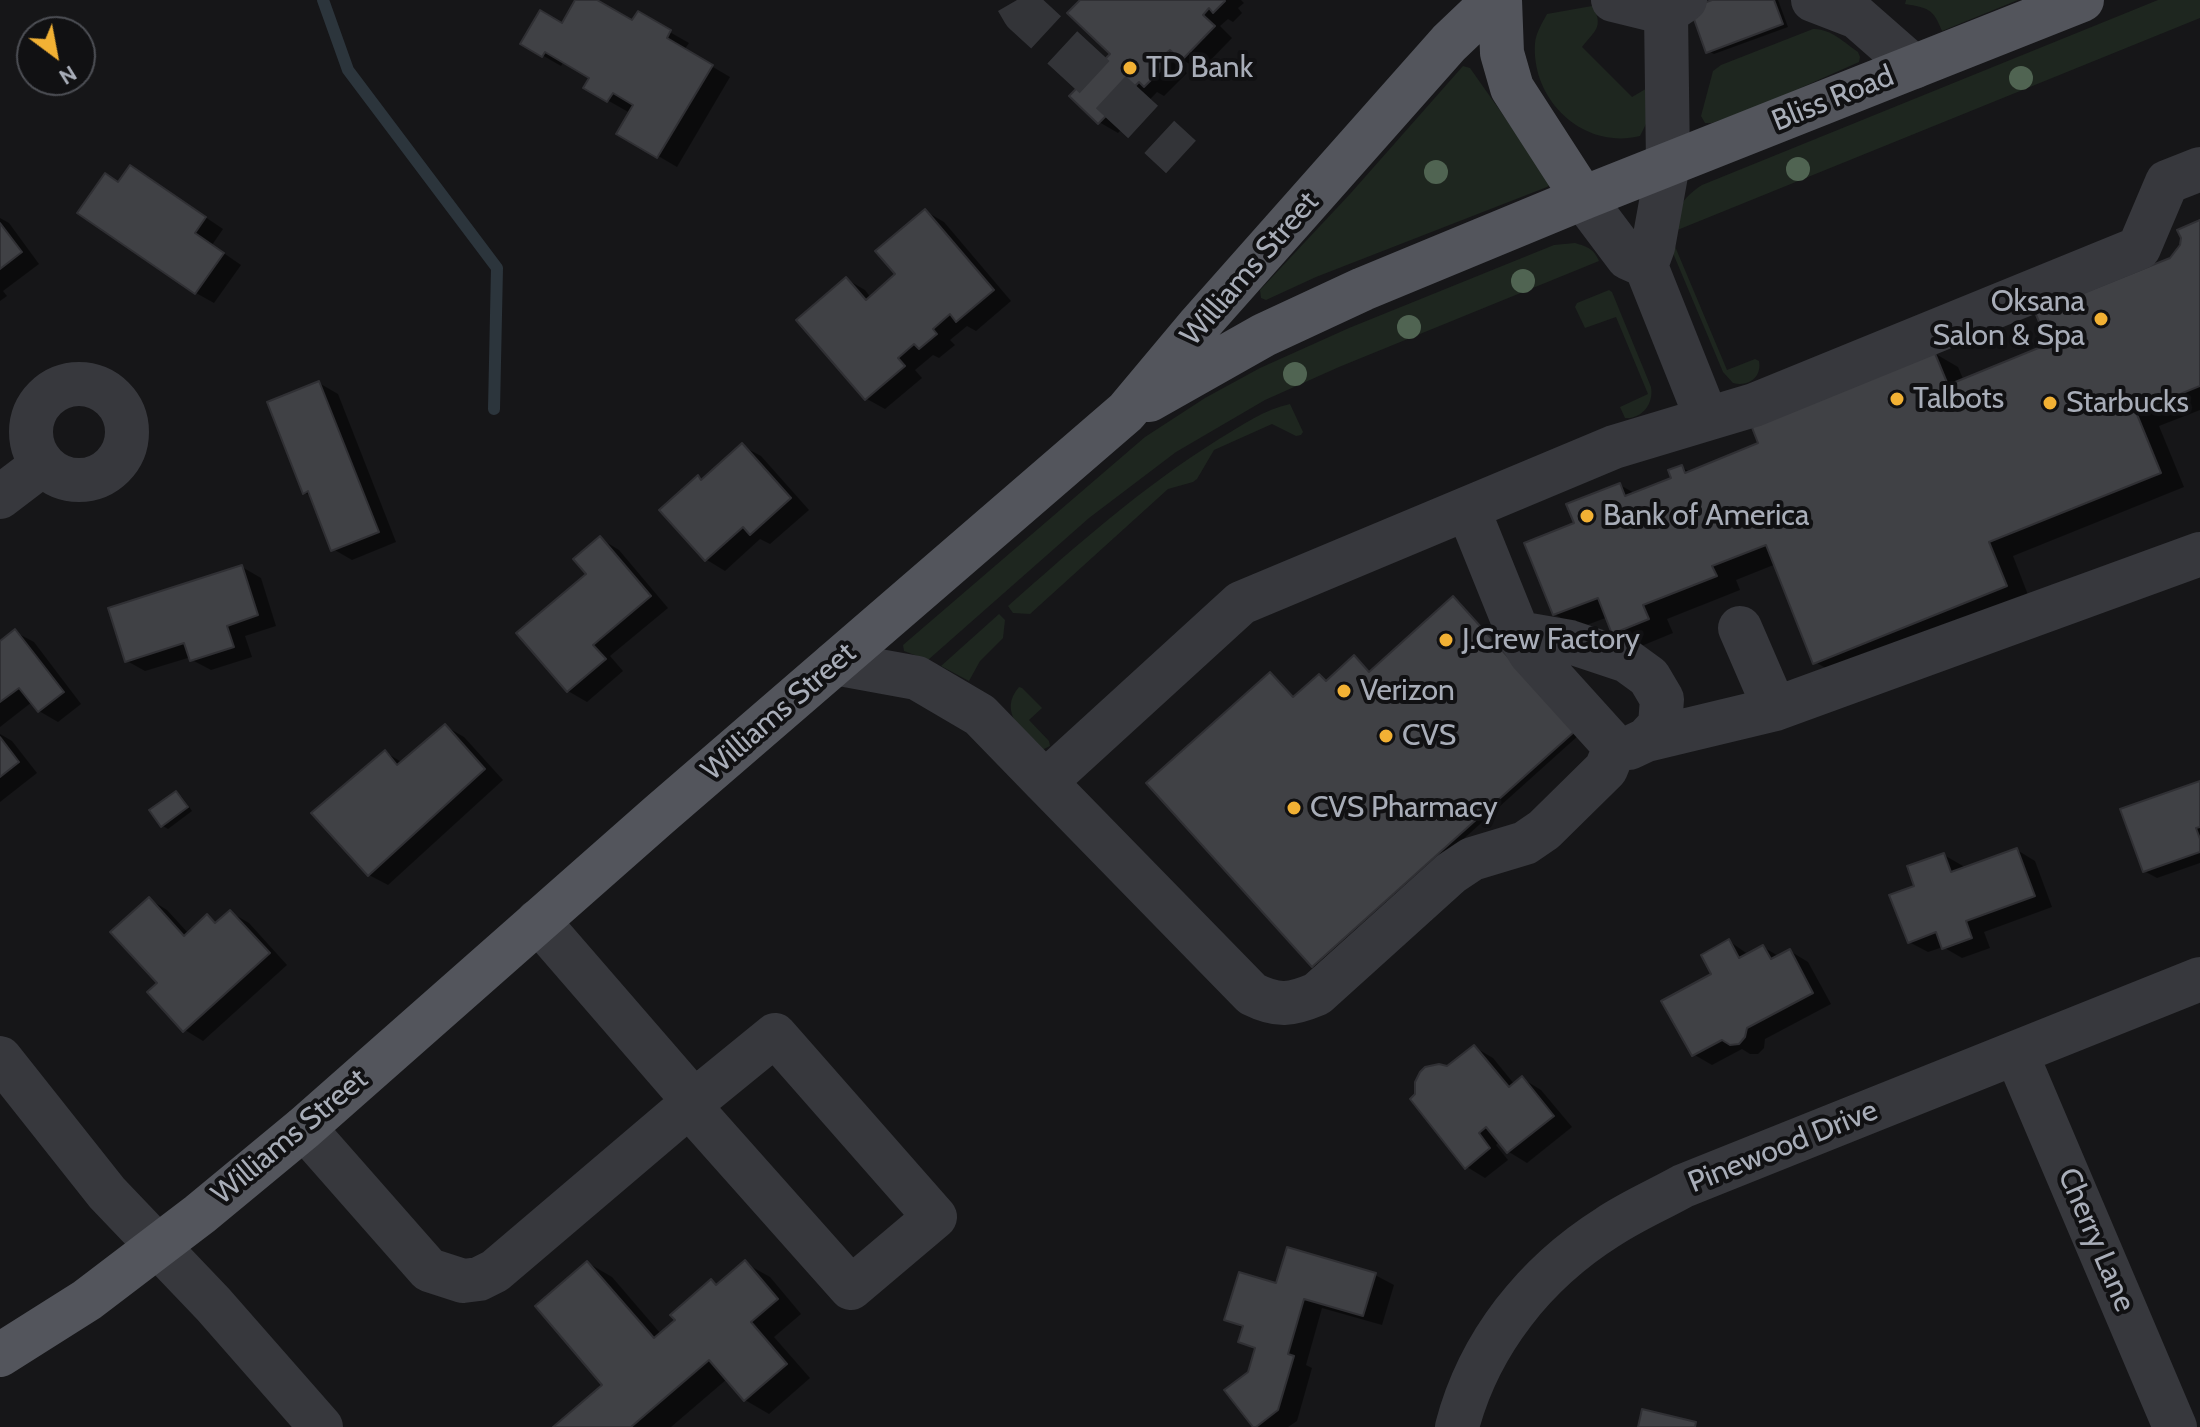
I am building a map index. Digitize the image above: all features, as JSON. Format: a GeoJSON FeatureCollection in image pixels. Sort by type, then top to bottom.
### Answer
{"type":"FeatureCollection","features":[{"type":"Feature","properties":{"kind":"main road"},"geometry":{"type":"LineString","coordinates":[[1497,0],[1502,53],[1512,88],[1583,198]]}},
{"type":"Feature","properties":{"kind":"main road","name":"Williams Street"},"geometry":{"type":"LineString","coordinates":[[0,1355],[87,1300],[304,1128],[1126,412],[1198,326],[1449,43],[1497,0]]}},
{"type":"Feature","properties":{"kind":"main road","name":"Bliss Road"},"geometry":{"type":"LineString","coordinates":[[1126,412],[1264,335],[1363,289],[2082,0]]}},
{"type":"Feature","properties":{"kind":"street"},"geometry":{"type":"LineString","coordinates":[[1613,0],[1675,7],[1668,164],[1653,247],[1646,266],[1707,419]]}},
{"type":"Feature","properties":{"kind":"street"},"geometry":{"type":"LineString","coordinates":[[1813,0],[1857,17],[1914,67]]}},
{"type":"Feature","properties":{"kind":"street"},"geometry":{"type":"LineString","coordinates":[[1045,782],[1241,603],[1614,447],[1754,405],[2139,248],[2167,182],[2200,169]]}},
{"type":"Feature","properties":{"kind":"street"},"geometry":{"type":"LineString","coordinates":[[1583,198],[1628,258],[1646,266]]}},
{"type":"Feature","properties":{"kind":"street"},"geometry":{"type":"LineString","coordinates":[[0,497],[42,465]]}},
{"type":"Feature","properties":{"kind":"street"},"geometry":{"type":"LineString","coordinates":[[1468,509],[1518,633],[1530,653],[1630,744]]}},
{"type":"Feature","properties":{"kind":"street"},"geometry":{"type":"LineString","coordinates":[[1630,744],[1775,709],[2200,554]]}},
{"type":"Feature","properties":{"kind":"street"},"geometry":{"type":"LineString","coordinates":[[1740,628],[1775,709]]}},
{"type":"Feature","properties":{"kind":"street"},"geometry":{"type":"LineString","coordinates":[[835,663],[917,678],[980,715],[1252,994],[1269,1003],[1294,1004],[1317,994],[1451,873],[1472,859],[1525,843],[1544,830],[1630,744],[1660,725],[1662,699],[1649,677],[1627,661],[1570,642],[1518,633]]}},
{"type":"Feature","properties":{"kind":"street"},"geometry":{"type":"LineString","coordinates":[[304,1128],[429,1270],[463,1281],[479,1279],[495,1271],[692,1103],[775,1035],[935,1217],[851,1288],[692,1103],[538,921]]}},
{"type":"Feature","properties":{"kind":"street","name":"Pinewood Drive"},"geometry":{"type":"LineString","coordinates":[[1457,1427],[1479,1367],[1501,1328],[1548,1272],[1610,1225],[1683,1186],[2200,979]]}},
{"type":"Feature","properties":{"kind":"street","name":"Cherry Lane"},"geometry":{"type":"LineString","coordinates":[[2016,1053],[2175,1427]]}},
{"type":"Feature","properties":{"kind":"street"},"geometry":{"type":"LineString","coordinates":[[0,1058],[107,1193],[213,1304],[321,1427]]}},
{"type":"Feature","properties":{"kind":"shaded area"},"geometry":{"type":"Polygon","coordinates":[[[1906,0],[2018,0],[1942,31],[1932,13],[1905,4],[1906,0]]]}},
{"type":"Feature","properties":{"kind":"shaded area"},"geometry":{"type":"Polygon","coordinates":[[[2158,0],[2200,0],[2200,18],[1670,233],[1684,200],[1702,185],[2158,0]]]}},
{"type":"Feature","properties":{"kind":"shaded area"},"geometry":{"type":"Polygon","coordinates":[[[1592,6],[1598,24],[1582,47],[1632,97],[1649,87],[1657,102],[1640,136],[1619,138],[1581,128],[1551,101],[1542,84],[1536,64],[1535,43],[1547,14],[1592,6]]]}},
{"type":"Feature","properties":{"kind":"shaded area"},"geometry":{"type":"Polygon","coordinates":[[[1813,29],[1831,33],[1843,41],[1858,52],[1859,62],[1762,105],[1705,123],[1701,116],[1713,71],[1721,65],[1813,29]]]}},
{"type":"Feature","properties":{"kind":"shaded area"},"geometry":{"type":"Polygon","coordinates":[[[1463,66],[1470,68],[1551,183],[1266,300],[1261,298],[1260,290],[1463,66]]]}},
{"type":"Feature","properties":{"kind":"shaded area"},"geometry":{"type":"Polygon","coordinates":[[[1575,243],[1590,249],[1599,261],[1265,400],[1176,452],[1089,518],[928,660],[904,651],[903,645],[1145,437],[1205,398],[1260,368],[1349,328],[1554,245],[1575,243]]]}},
{"type":"Feature","properties":{"kind":"shaded area"},"geometry":{"type":"Polygon","coordinates":[[[1674,244],[1727,370],[1755,359],[1759,361],[1759,367],[1753,380],[1744,384],[1733,383],[1723,372],[1670,246],[1674,244]]]}},
{"type":"Feature","properties":{"kind":"shaded area"},"geometry":{"type":"Polygon","coordinates":[[[1609,290],[1651,387],[1649,405],[1631,418],[1625,418],[1620,407],[1648,394],[1616,317],[1585,328],[1575,307],[1577,303],[1609,290]]]}},
{"type":"Feature","properties":{"kind":"shaded area"},"geometry":{"type":"Polygon","coordinates":[[[1290,404],[1303,432],[1301,435],[1296,436],[1272,424],[1214,450],[1197,479],[1168,489],[1030,614],[1013,613],[1008,606],[1136,497],[1191,457],[1245,424],[1290,404]]]}},
{"type":"Feature","properties":{"kind":"shaded area"},"geometry":{"type":"Polygon","coordinates":[[[999,614],[1005,620],[1003,638],[980,661],[969,681],[941,666],[999,614]]]}},
{"type":"Feature","properties":{"kind":"shaded area"},"geometry":{"type":"Polygon","coordinates":[[[1019,687],[1042,708],[1029,720],[1049,741],[1050,746],[1040,751],[1015,722],[1012,713],[1013,696],[1019,687]]]}},
{"type":"Feature","properties":{"kind":"building"},"geometry":{"type":"Polygon","coordinates":[[[575,0],[597,0],[632,20],[638,11],[671,30],[667,38],[713,65],[657,158],[616,134],[633,105],[613,93],[607,102],[583,88],[589,78],[545,52],[542,57],[520,44],[540,10],[562,23],[575,0]]]}},
{"type":"Feature","properties":{"kind":"building","name":"TD Bank"},"geometry":{"type":"Polygon","coordinates":[[[1080,0],[1225,1],[1213,13],[1209,8],[1203,15],[1215,26],[1181,61],[1170,50],[1163,56],[1169,62],[1144,87],[1139,82],[1098,124],[1069,96],[1110,54],[1067,13],[1080,0]]]}},
{"type":"Feature","properties":{"kind":"building"},"geometry":{"type":"Polygon","coordinates":[[[1712,0],[1774,0],[1783,24],[1706,53],[1690,8],[1712,0]]]}},
{"type":"Feature","properties":{"kind":"building"},"geometry":{"type":"Polygon","coordinates":[[[130,165],[206,217],[195,233],[224,253],[195,294],[77,213],[105,173],[118,182],[130,165]]]}},
{"type":"Feature","properties":{"kind":"building"},"geometry":{"type":"Polygon","coordinates":[[[925,209],[994,290],[956,322],[950,314],[933,329],[937,334],[919,349],[914,344],[898,358],[905,366],[865,400],[796,320],[846,277],[866,300],[895,274],[875,251],[925,209]]]}},
{"type":"Feature","properties":{"kind":"building"},"geometry":{"type":"Polygon","coordinates":[[[2200,220],[2200,386],[2136,412],[2161,473],[1989,542],[2007,586],[1813,664],[1766,545],[1712,566],[1717,576],[1643,605],[1649,619],[1612,634],[1598,598],[1553,615],[1524,543],[1574,523],[1566,504],[1620,483],[1625,496],[1671,478],[1668,470],[1682,465],[1685,473],[1758,443],[1751,425],[1934,351],[1948,385],[2048,344],[2035,312],[2170,258],[2180,245],[2177,230],[2200,220]]]}},
{"type":"Feature","properties":{"kind":"building"},"geometry":{"type":"Polygon","coordinates":[[[0,223],[22,252],[0,269],[0,223]]]}},
{"type":"Feature","properties":{"kind":"building"},"geometry":{"type":"Polygon","coordinates":[[[319,381],[379,532],[331,551],[308,491],[303,494],[267,402],[319,381]]]}},
{"type":"Feature","properties":{"kind":"building"},"geometry":{"type":"Polygon","coordinates":[[[742,443],[791,498],[750,535],[743,527],[705,561],[659,510],[698,475],[701,480],[742,443]]]}},
{"type":"Feature","properties":{"kind":"building"},"geometry":{"type":"Polygon","coordinates":[[[600,536],[651,596],[593,645],[606,659],[567,692],[516,633],[586,574],[573,559],[600,536]]]}},
{"type":"Feature","properties":{"kind":"building"},"geometry":{"type":"Polygon","coordinates":[[[242,565],[258,615],[227,626],[234,647],[190,661],[184,643],[125,662],[108,608],[242,565]]]}},
{"type":"Feature","properties":{"kind":"building"},"geometry":{"type":"Polygon","coordinates":[[[1453,596],[1575,731],[1312,967],[1146,783],[1270,672],[1293,697],[1319,674],[1326,681],[1354,655],[1369,672],[1453,596]]]}},
{"type":"Feature","properties":{"kind":"building"},"geometry":{"type":"Polygon","coordinates":[[[15,629],[64,692],[38,712],[19,688],[0,702],[0,641],[15,629]]]}},
{"type":"Feature","properties":{"kind":"building"},"geometry":{"type":"Polygon","coordinates":[[[445,724],[485,769],[368,876],[311,813],[385,750],[397,765],[445,724]]]}},
{"type":"Feature","properties":{"kind":"building"},"geometry":{"type":"Polygon","coordinates":[[[0,737],[19,762],[0,777],[0,737]]]}},
{"type":"Feature","properties":{"kind":"building"},"geometry":{"type":"Polygon","coordinates":[[[2200,781],[2200,827],[2196,828],[2200,852],[2143,872],[2120,809],[2200,781]]]}},
{"type":"Feature","properties":{"kind":"building"},"geometry":{"type":"Polygon","coordinates":[[[176,791],[188,807],[161,827],[149,810],[176,791]]]}},
{"type":"Feature","properties":{"kind":"building"},"geometry":{"type":"Polygon","coordinates":[[[2017,848],[2035,896],[1966,921],[1972,938],[1942,949],[1936,932],[1908,943],[1889,895],[1914,886],[1907,866],[1944,853],[1951,872],[2017,848]]]}},
{"type":"Feature","properties":{"kind":"building"},"geometry":{"type":"Polygon","coordinates":[[[149,897],[184,936],[207,914],[215,923],[230,910],[270,953],[183,1032],[147,992],[157,983],[110,932],[149,897]]]}},
{"type":"Feature","properties":{"kind":"building"},"geometry":{"type":"Polygon","coordinates":[[[1729,939],[1739,958],[1763,945],[1771,959],[1790,949],[1813,993],[1747,1028],[1739,1044],[1730,1045],[1722,1040],[1692,1056],[1661,1001],[1711,974],[1701,955],[1729,939]]]}},
{"type":"Feature","properties":{"kind":"building"},"geometry":{"type":"Polygon","coordinates":[[[1474,1045],[1509,1087],[1522,1076],[1554,1116],[1507,1153],[1486,1127],[1479,1133],[1490,1148],[1465,1169],[1410,1099],[1415,1094],[1415,1082],[1425,1067],[1447,1066],[1474,1045]]]}},
{"type":"Feature","properties":{"kind":"building"},"geometry":{"type":"Polygon","coordinates":[[[1287,1247],[1376,1273],[1363,1316],[1304,1299],[1288,1354],[1294,1356],[1278,1410],[1253,1427],[1224,1390],[1248,1372],[1255,1348],[1238,1342],[1243,1326],[1224,1320],[1239,1272],[1276,1283],[1287,1247]]]}},
{"type":"Feature","properties":{"kind":"building"},"geometry":{"type":"Polygon","coordinates":[[[745,1260],[778,1299],[751,1322],[787,1364],[744,1401],[709,1360],[631,1427],[553,1427],[602,1385],[535,1306],[587,1261],[654,1338],[675,1320],[670,1315],[711,1279],[716,1285],[745,1260]]]}},
{"type":"Feature","properties":{"kind":"building"},"geometry":{"type":"Polygon","coordinates":[[[1642,1409],[1696,1422],[1695,1427],[1638,1427],[1642,1409]]]}},
{"type":"Feature","properties":{"kind":"waterway"},"geometry":{"type":"LineString","coordinates":[[323,0],[348,70],[497,268],[494,409]]}},
{"type":"Feature","properties":{"kind":"tunnel"},"geometry":{"type":"LineString","coordinates":[[1017,0],[1024,12],[1181,157]]}},
{"type":"Feature","properties":{"kind":"place","name":"TD Bank"},"geometry":{"type":"Point","coordinates":[1130,68]}},
{"type":"Feature","properties":{"kind":"place","name":"Oksana Salon & Spa"},"geometry":{"type":"Point","coordinates":[2101,319]}},
{"type":"Feature","properties":{"kind":"place","name":"Talbots"},"geometry":{"type":"Point","coordinates":[1897,399]}},
{"type":"Feature","properties":{"kind":"place","name":"Starbucks"},"geometry":{"type":"Point","coordinates":[2050,403]}},
{"type":"Feature","properties":{"kind":"place","name":"Bank of America"},"geometry":{"type":"Point","coordinates":[1587,516]}},
{"type":"Feature","properties":{"kind":"place","name":"J.Crew Factory"},"geometry":{"type":"Point","coordinates":[1446,640]}},
{"type":"Feature","properties":{"kind":"place","name":"Verizon"},"geometry":{"type":"Point","coordinates":[1344,691]}},
{"type":"Feature","properties":{"kind":"place","name":"CVS"},"geometry":{"type":"Point","coordinates":[1386,736]}},
{"type":"Feature","properties":{"kind":"place","name":"CVS Pharmacy"},"geometry":{"type":"Point","coordinates":[1294,808]}}]}
